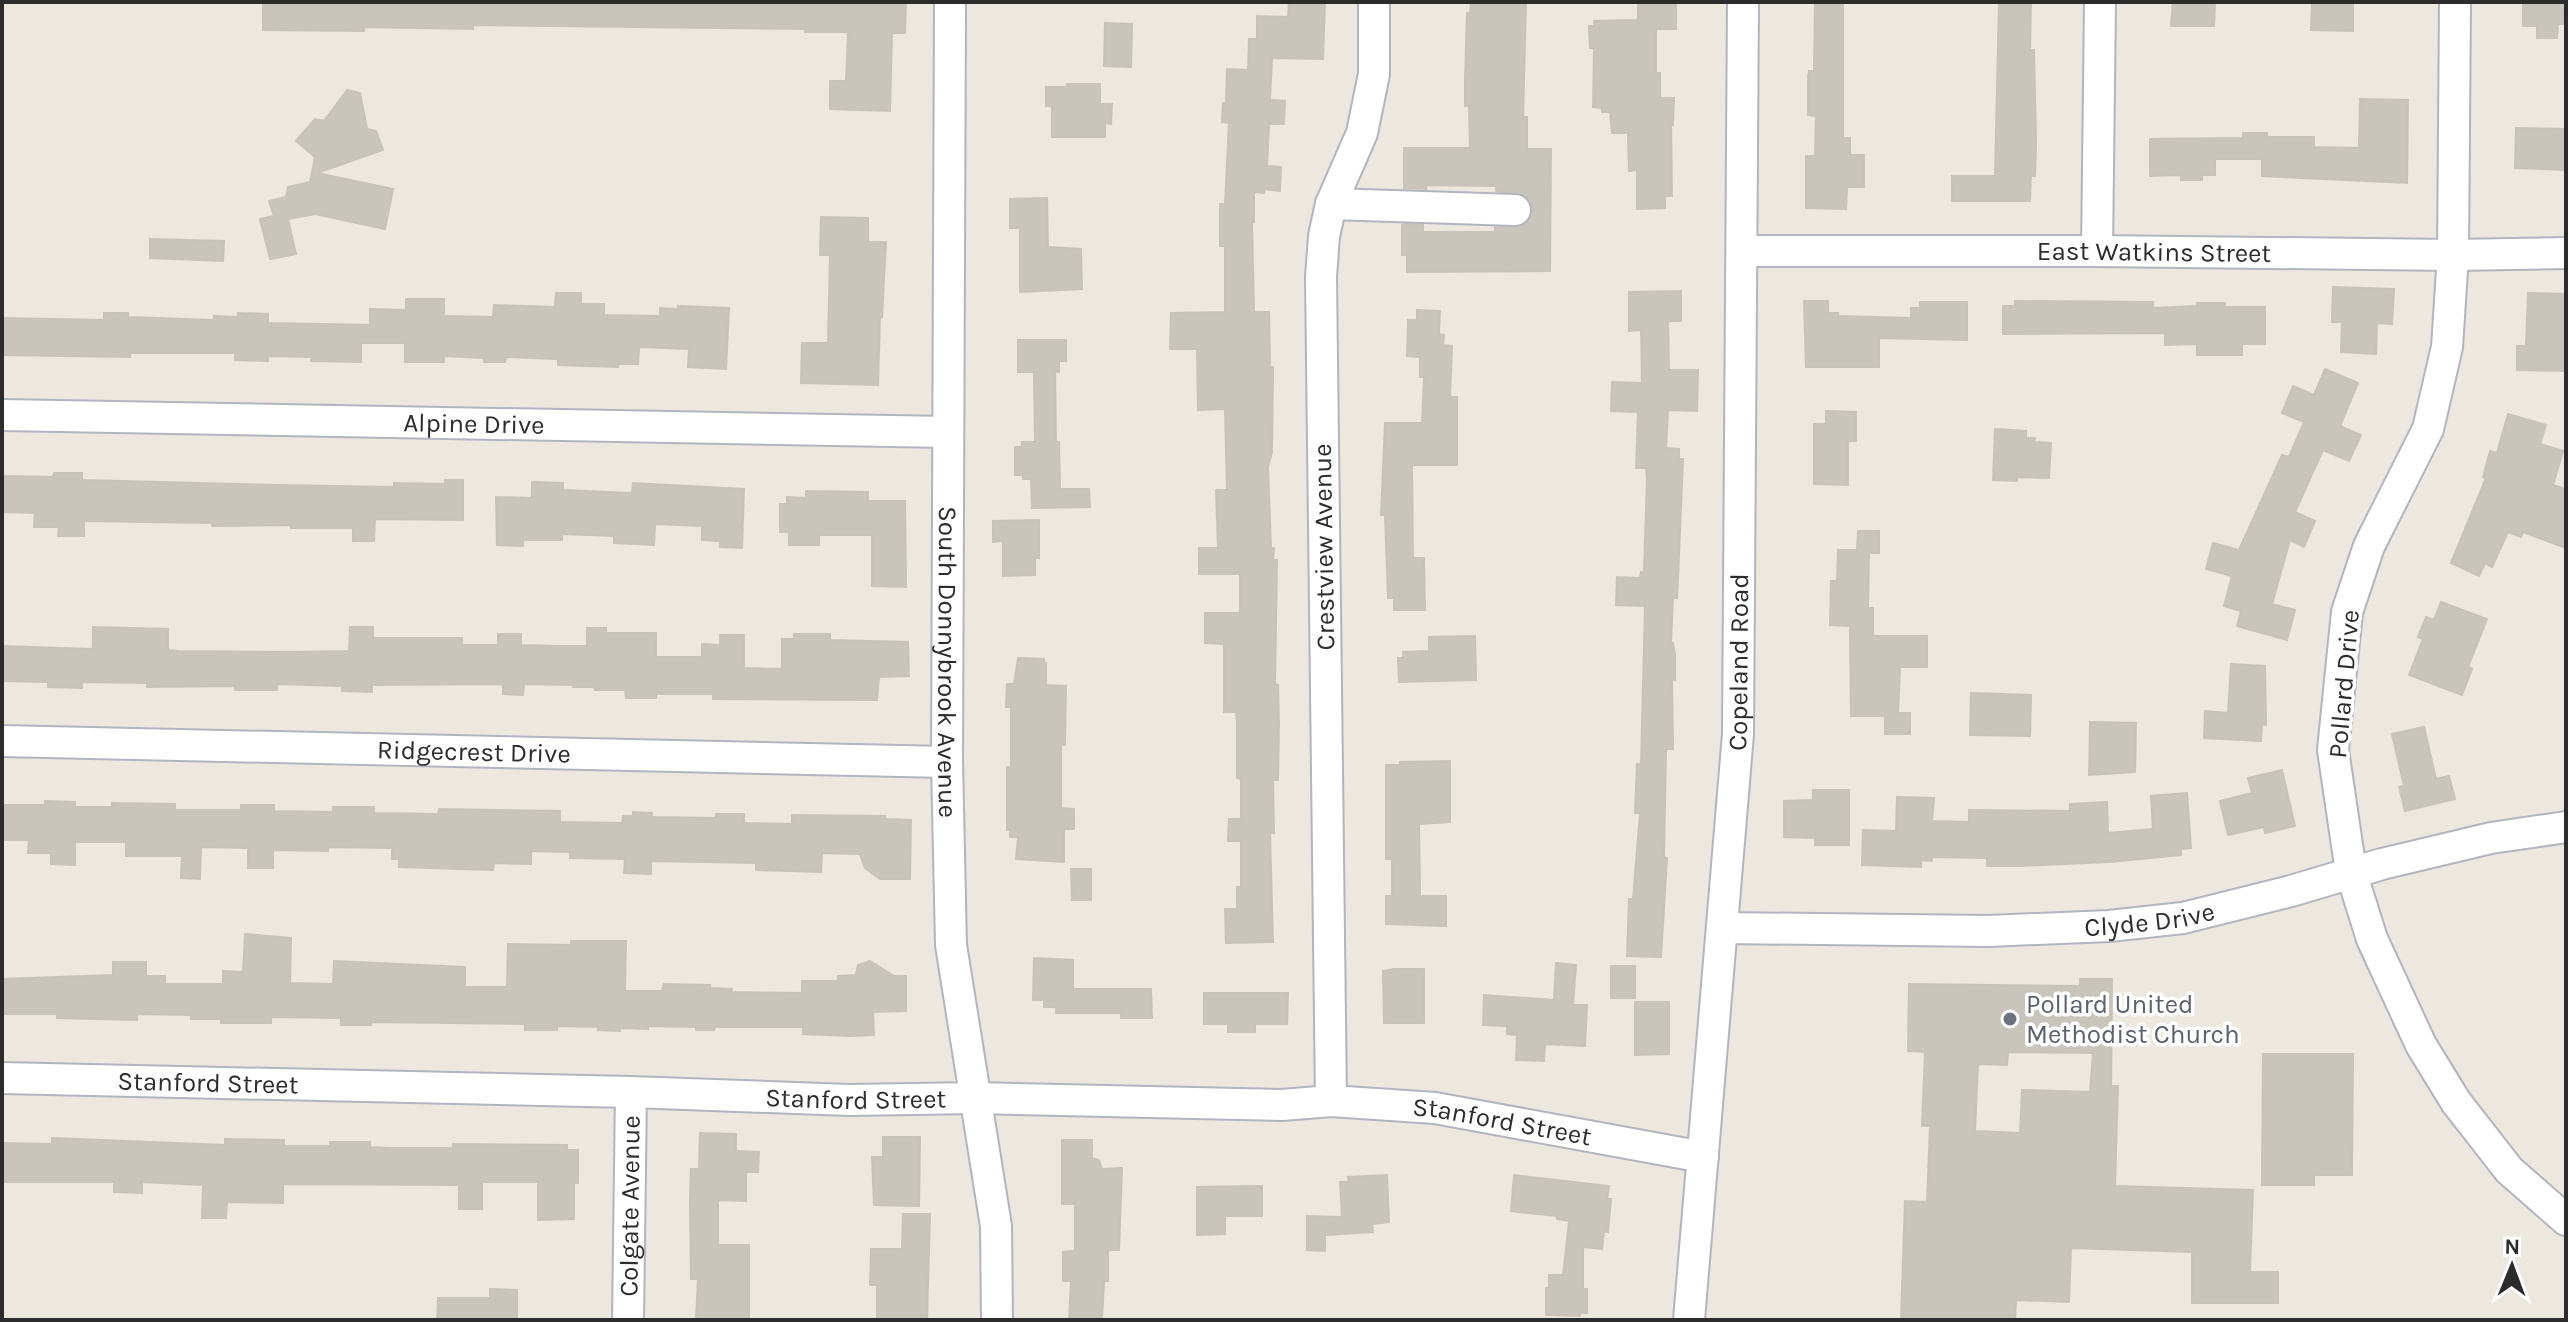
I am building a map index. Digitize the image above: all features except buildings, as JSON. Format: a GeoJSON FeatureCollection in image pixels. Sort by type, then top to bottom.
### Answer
{"type":"FeatureCollection","features":[{"type":"Feature","properties":{"kind":"street","name":"South Donnybrook Avenue"},"geometry":{"type":"LineString","coordinates":[[950,2],[947,762],[951,945],[996,1226],[997,1320]]}},
{"type":"Feature","properties":{"kind":"street","name":"Crestview Avenue"},"geometry":{"type":"LineString","coordinates":[[1331,1101],[1321,277],[1324,236],[1331,204],[1362,133],[1374,74],[1374,2]]}},
{"type":"Feature","properties":{"kind":"street","name":"Copeland Road"},"geometry":{"type":"LineString","coordinates":[[1689,1320],[1738,734],[1743,2]]}},
{"type":"Feature","properties":{"kind":"street"},"geometry":{"type":"LineString","coordinates":[[2097,251],[2100,2]]}},
{"type":"Feature","properties":{"kind":"street","name":"Pollard Drive"},"geometry":{"type":"LineString","coordinates":[[2455,2],[2453,255],[2447,347],[2428,429],[2369,546],[2347,612],[2333,750],[2351,872],[2372,939],[2421,1045],[2449,1090],[2509,1170],[2566,1220]]}},
{"type":"Feature","properties":{"kind":"street"},"geometry":{"type":"LineString","coordinates":[[1331,204],[1515,210]]}},
{"type":"Feature","properties":{"kind":"street","name":"East Watkins Street"},"geometry":{"type":"LineString","coordinates":[[1742,251],[2566,253]]}},
{"type":"Feature","properties":{"kind":"street","name":"Alpine Drive"},"geometry":{"type":"LineString","coordinates":[[2,415],[948,432]]}},
{"type":"Feature","properties":{"kind":"street","name":"Ridgecrest Drive"},"geometry":{"type":"LineString","coordinates":[[2,741],[947,762]]}},
{"type":"Feature","properties":{"kind":"street","name":"Clyde Drive"},"geometry":{"type":"LineString","coordinates":[[1724,928],[1988,931],[2109,926],[2183,918],[2491,838],[2566,827]]}},
{"type":"Feature","properties":{"kind":"street","name":"Stanford Street"},"geometry":{"type":"LineString","coordinates":[[2,1078],[849,1100],[976,1098],[1282,1105],[1331,1101],[1435,1108],[1703,1157]]}},
{"type":"Feature","properties":{"kind":"street","name":"Colgate Avenue"},"geometry":{"type":"LineString","coordinates":[[628,1320],[631,1092]]}},
{"type":"Feature","properties":{"kind":"place","name":"Pollard United Methodist Church"},"geometry":{"type":"Point","coordinates":[2010,1019]}}]}
